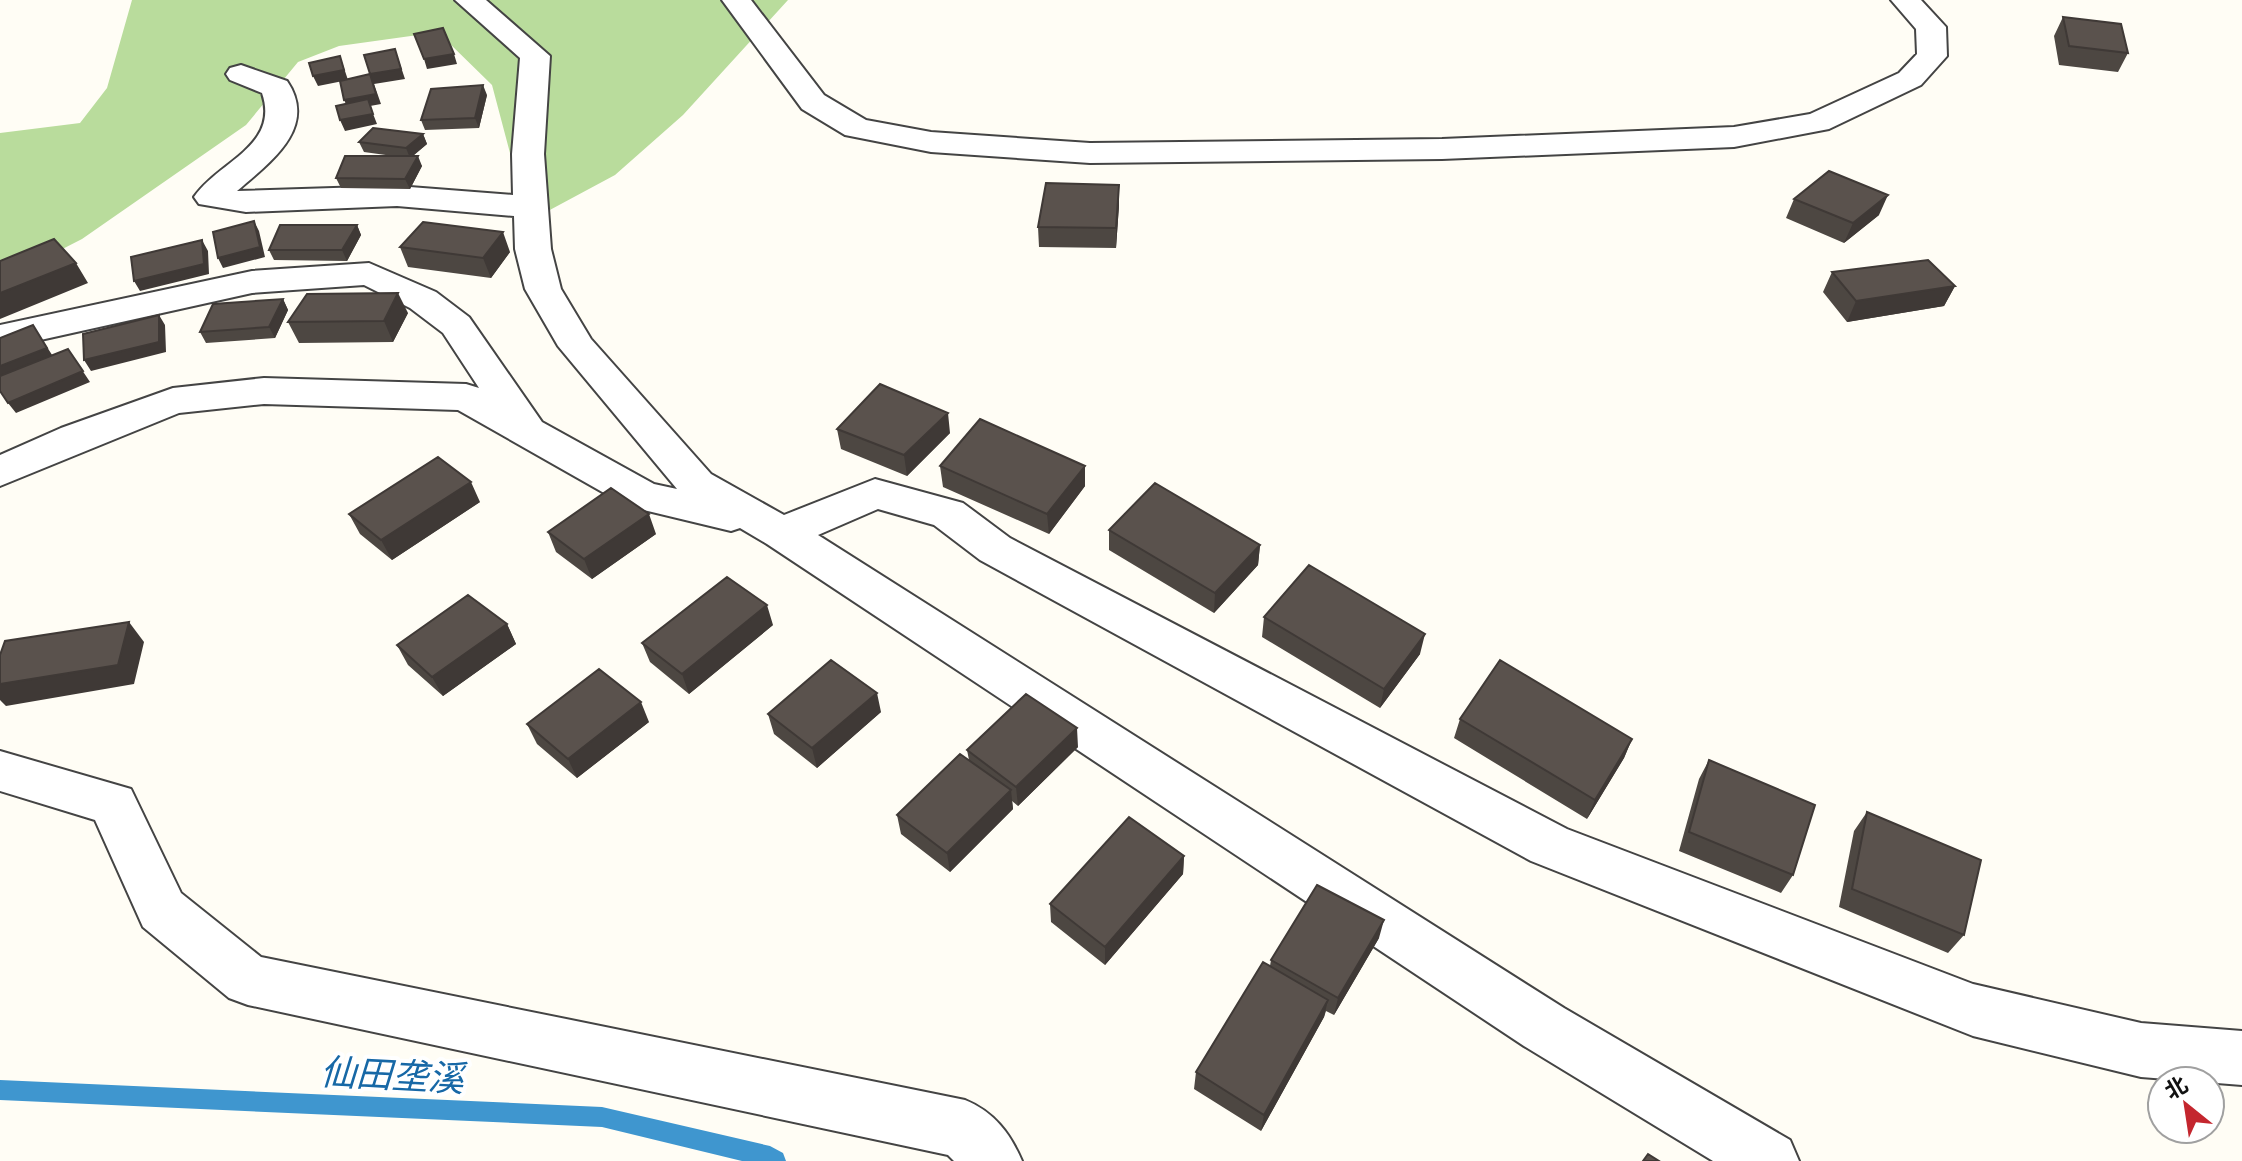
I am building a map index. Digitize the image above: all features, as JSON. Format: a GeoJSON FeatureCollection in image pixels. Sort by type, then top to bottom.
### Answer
{"type":"FeatureCollection","features":[{"type":"Feature","properties":{"kind":"street"},"geometry":{"type":"LineString","coordinates":[[469,0],[535,56],[528,154],[533,249],[543,289],[577,346],[696,484],[773,528],[1544,1027],[1769,1161]]}},
{"type":"Feature","properties":{"kind":"street"},"geometry":{"type":"LineString","coordinates":[[736,0],[813,102],[856,128],[931,142],[1090,153],[1442,149],[1734,137],[1818,122],[1910,79],[1932,56],[1931,27],[1905,0]]}},
{"type":"Feature","properties":{"kind":"street"},"geometry":{"type":"LineString","coordinates":[[241,74],[276,88],[283,113],[272,144],[227,179],[211,197],[239,204],[350,196],[463,197],[531,208]]}},
{"type":"Feature","properties":{"kind":"street"},"geometry":{"type":"LineString","coordinates":[[0,337],[252,282],[369,274],[423,300],[456,325],[530,434]]}},
{"type":"Feature","properties":{"kind":"street"},"geometry":{"type":"LineString","coordinates":[[0,472],[75,438],[173,401],[264,391],[466,397],[642,496],[773,528],[875,494],[948,514],[995,549],[1549,845],[1973,1010],[2141,1050],[2242,1058]]}},
{"type":"Feature","properties":{"kind":"street"},"geometry":{"type":"LineString","coordinates":[[0,771],[113,804],[162,910],[248,980],[965,1129],[992,1161]]}},
{"type":"Feature","properties":{"kind":"green space"},"geometry":{"type":"Polygon","coordinates":[[[132,0],[788,0],[683,115],[615,175],[520,226],[510,153],[492,85],[447,41],[418,35],[339,46],[298,62],[246,125],[82,239],[0,281],[0,133],[80,123],[107,88],[132,0]]]}},
{"type":"Feature","properties":{"kind":"building"},"geometry":{"type":"Polygon","coordinates":[[[2063,17],[2121,24],[2128,53],[2069,46],[2063,17]]]}},
{"type":"Feature","properties":{"kind":"building"},"geometry":{"type":"Polygon","coordinates":[[[443,28],[454,54],[424,59],[414,34],[443,28]]]}},
{"type":"Feature","properties":{"kind":"building"},"geometry":{"type":"Polygon","coordinates":[[[395,49],[401,69],[370,74],[364,55],[395,49]]]}},
{"type":"Feature","properties":{"kind":"building"},"geometry":{"type":"Polygon","coordinates":[[[340,56],[344,70],[313,76],[309,63],[340,56]]]}},
{"type":"Feature","properties":{"kind":"building"},"geometry":{"type":"Polygon","coordinates":[[[370,74],[376,94],[344,100],[340,81],[370,74]]]}},
{"type":"Feature","properties":{"kind":"building"},"geometry":{"type":"Polygon","coordinates":[[[483,85],[475,118],[421,120],[431,89],[483,85]]]}},
{"type":"Feature","properties":{"kind":"building"},"geometry":{"type":"Polygon","coordinates":[[[368,99],[373,114],[340,120],[336,106],[368,99]]]}},
{"type":"Feature","properties":{"kind":"building"},"geometry":{"type":"Polygon","coordinates":[[[373,128],[423,134],[406,148],[359,142],[373,128]]]}},
{"type":"Feature","properties":{"kind":"building"},"geometry":{"type":"Polygon","coordinates":[[[345,156],[418,156],[405,179],[336,178],[345,156]]]}},
{"type":"Feature","properties":{"kind":"building"},"geometry":{"type":"Polygon","coordinates":[[[1829,171],[1888,195],[1853,223],[1794,199],[1829,171]]]}},
{"type":"Feature","properties":{"kind":"building"},"geometry":{"type":"Polygon","coordinates":[[[1046,183],[1119,185],[1116,228],[1038,227],[1046,183]]]}},
{"type":"Feature","properties":{"kind":"building"},"geometry":{"type":"Polygon","coordinates":[[[254,221],[260,247],[218,258],[213,232],[254,221]]]}},
{"type":"Feature","properties":{"kind":"building"},"geometry":{"type":"Polygon","coordinates":[[[423,222],[503,232],[483,258],[400,247],[423,222]]]}},
{"type":"Feature","properties":{"kind":"building"},"geometry":{"type":"Polygon","coordinates":[[[280,225],[357,225],[342,250],[269,250],[280,225]]]}},
{"type":"Feature","properties":{"kind":"building"},"geometry":{"type":"Polygon","coordinates":[[[54,239],[76,263],[0,293],[0,261],[54,239]]]}},
{"type":"Feature","properties":{"kind":"building"},"geometry":{"type":"Polygon","coordinates":[[[202,240],[204,264],[134,281],[131,257],[202,240]]]}},
{"type":"Feature","properties":{"kind":"building"},"geometry":{"type":"Polygon","coordinates":[[[1928,260],[1955,286],[1856,301],[1832,272],[1928,260]]]}},
{"type":"Feature","properties":{"kind":"building"},"geometry":{"type":"Polygon","coordinates":[[[398,293],[384,321],[288,322],[307,294],[398,293]]]}},
{"type":"Feature","properties":{"kind":"building"},"geometry":{"type":"Polygon","coordinates":[[[283,299],[269,327],[200,332],[213,304],[283,299]]]}},
{"type":"Feature","properties":{"kind":"building"},"geometry":{"type":"Polygon","coordinates":[[[159,315],[159,342],[84,360],[83,334],[159,315]]]}},
{"type":"Feature","properties":{"kind":"building"},"geometry":{"type":"Polygon","coordinates":[[[33,325],[47,348],[0,366],[0,338],[33,325]]]}},
{"type":"Feature","properties":{"kind":"building"},"geometry":{"type":"Polygon","coordinates":[[[68,349],[83,371],[8,403],[0,391],[0,376],[68,349]]]}},
{"type":"Feature","properties":{"kind":"building"},"geometry":{"type":"Polygon","coordinates":[[[880,384],[948,413],[904,455],[837,429],[880,384]]]}},
{"type":"Feature","properties":{"kind":"building"},"geometry":{"type":"Polygon","coordinates":[[[980,419],[1085,466],[1047,514],[940,466],[980,419]]]}},
{"type":"Feature","properties":{"kind":"building"},"geometry":{"type":"Polygon","coordinates":[[[438,457],[471,482],[381,540],[349,514],[438,457]]]}},
{"type":"Feature","properties":{"kind":"building"},"geometry":{"type":"Polygon","coordinates":[[[1155,483],[1260,545],[1215,593],[1109,530],[1155,483]]]}},
{"type":"Feature","properties":{"kind":"building"},"geometry":{"type":"Polygon","coordinates":[[[611,488],[649,514],[584,559],[548,532],[611,488]]]}},
{"type":"Feature","properties":{"kind":"building"},"geometry":{"type":"Polygon","coordinates":[[[1309,565],[1425,634],[1384,689],[1264,617],[1309,565]]]}},
{"type":"Feature","properties":{"kind":"building"},"geometry":{"type":"Polygon","coordinates":[[[727,577],[767,605],[682,674],[642,643],[727,577]]]}},
{"type":"Feature","properties":{"kind":"building"},"geometry":{"type":"Polygon","coordinates":[[[468,595],[507,624],[432,677],[397,645],[468,595]]]}},
{"type":"Feature","properties":{"kind":"building"},"geometry":{"type":"Polygon","coordinates":[[[129,622],[118,665],[0,684],[0,655],[5,641],[129,622]]]}},
{"type":"Feature","properties":{"kind":"building"},"geometry":{"type":"Polygon","coordinates":[[[831,660],[877,693],[812,748],[768,714],[831,660]]]}},
{"type":"Feature","properties":{"kind":"building"},"geometry":{"type":"Polygon","coordinates":[[[1500,660],[1632,739],[1595,800],[1460,719],[1500,660]]]}},
{"type":"Feature","properties":{"kind":"building"},"geometry":{"type":"Polygon","coordinates":[[[599,669],[641,702],[568,759],[527,724],[599,669]]]}},
{"type":"Feature","properties":{"kind":"building"},"geometry":{"type":"Polygon","coordinates":[[[1026,694],[1077,728],[1016,787],[967,750],[1026,694]]]}},
{"type":"Feature","properties":{"kind":"building"},"geometry":{"type":"Polygon","coordinates":[[[960,754],[1011,790],[947,853],[897,815],[960,754]]]}},
{"type":"Feature","properties":{"kind":"building"},"geometry":{"type":"Polygon","coordinates":[[[1709,760],[1815,805],[1793,875],[1689,832],[1709,760]]]}},
{"type":"Feature","properties":{"kind":"building"},"geometry":{"type":"Polygon","coordinates":[[[1867,812],[1981,860],[1964,935],[1852,889],[1867,812]]]}},
{"type":"Feature","properties":{"kind":"building"},"geometry":{"type":"Polygon","coordinates":[[[1129,817],[1184,856],[1105,947],[1050,904],[1129,817]]]}},
{"type":"Feature","properties":{"kind":"building"},"geometry":{"type":"Polygon","coordinates":[[[1317,885],[1384,920],[1338,998],[1271,960],[1317,885]]]}},
{"type":"Feature","properties":{"kind":"building"},"geometry":{"type":"Polygon","coordinates":[[[1263,962],[1328,1000],[1264,1115],[1196,1072],[1263,962]]]}},
{"type":"Feature","properties":{"kind":"building"},"geometry":{"type":"Polygon","coordinates":[[[1648,1154],[1659,1161],[1643,1161],[1648,1154]]]}},
{"type":"Feature","properties":{"kind":"waterway","name":"仙田垄溪"},"geometry":{"type":"LineString","coordinates":[[0,1090],[602,1117],[770,1157],[775,1161]]}}]}
